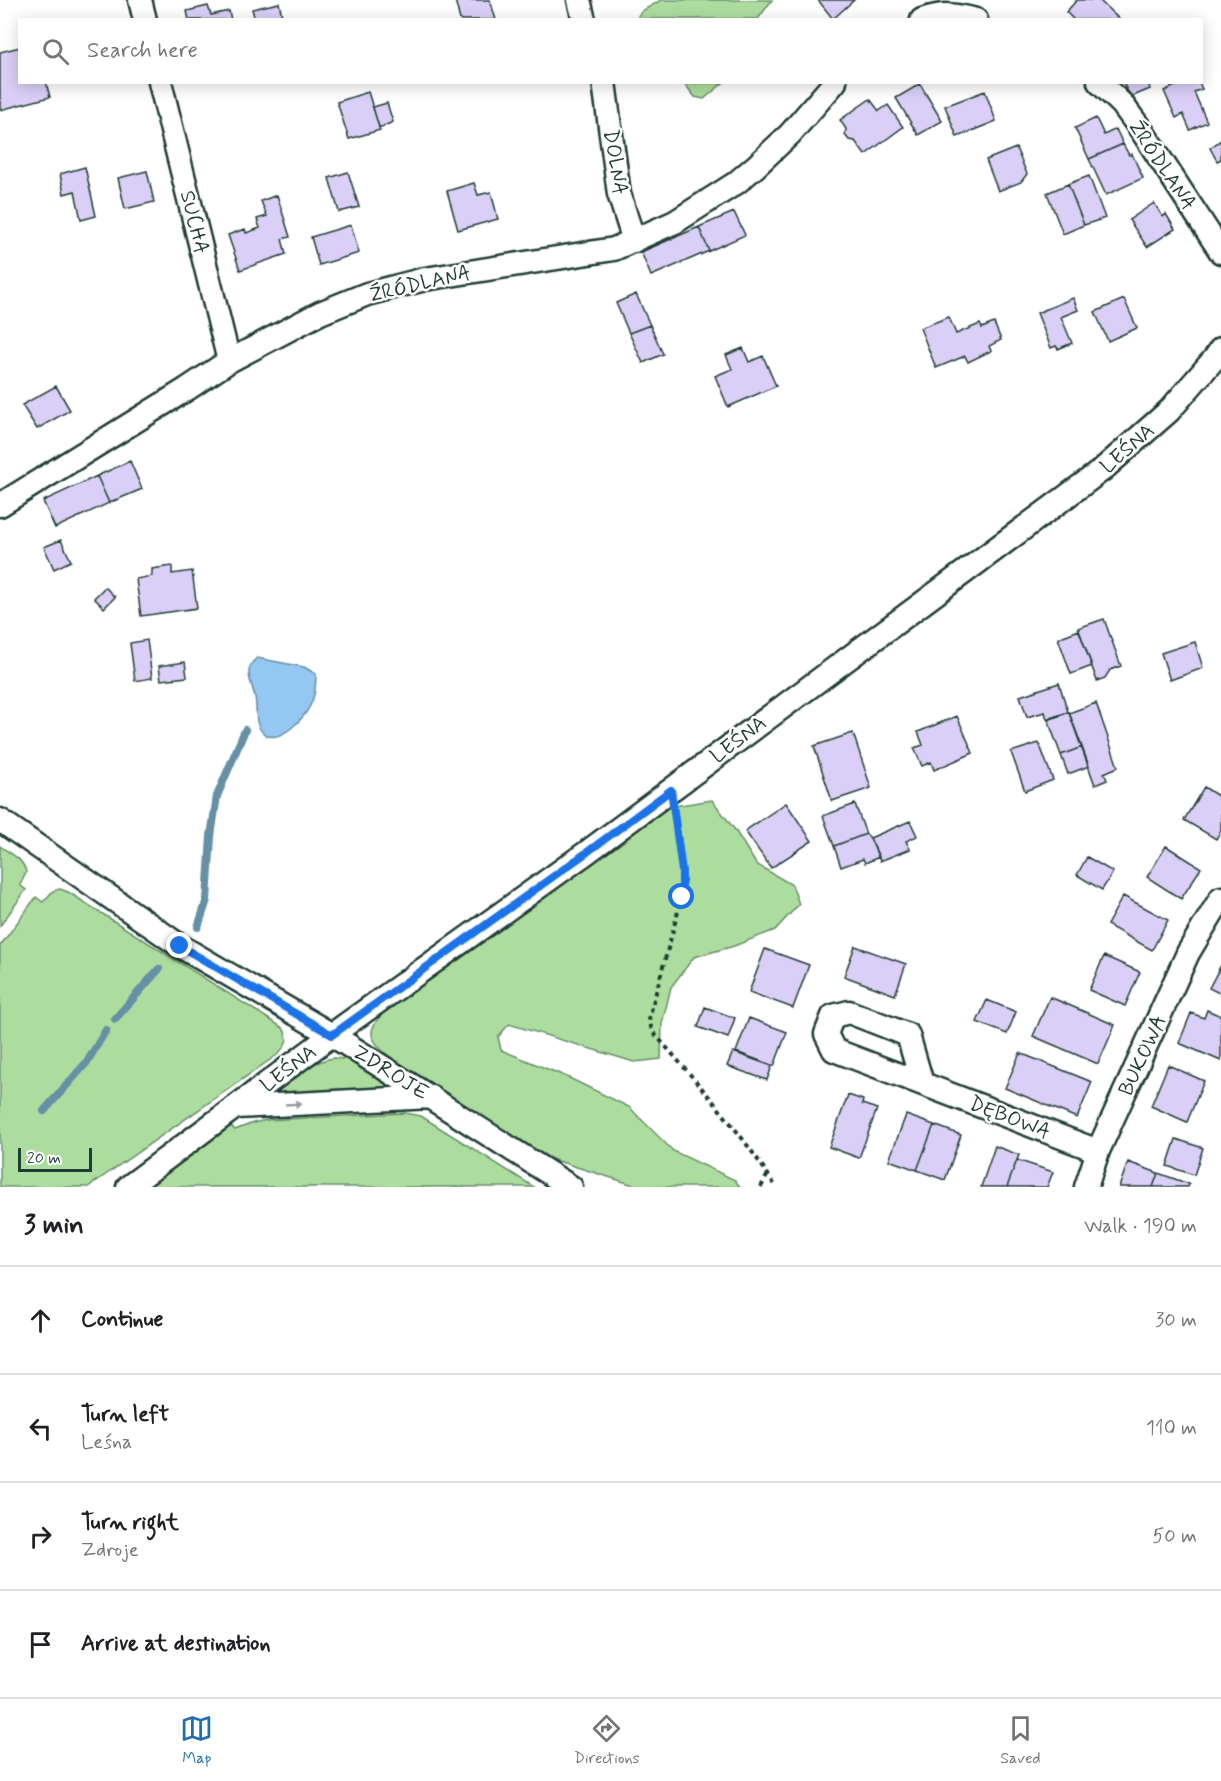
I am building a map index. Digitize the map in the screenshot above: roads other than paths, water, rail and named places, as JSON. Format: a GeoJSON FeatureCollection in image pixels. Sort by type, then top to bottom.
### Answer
{"type":"FeatureCollection","features":[{"type":"Feature","properties":{"kind":"street"},"geometry":{"type":"LineString","coordinates":[[140,0],[144,18]]}},
{"type":"Feature","properties":{"kind":"street"},"geometry":{"type":"LineString","coordinates":[[579,0],[584,18]]}},
{"type":"Feature","properties":{"kind":"street"},"geometry":{"type":"LineString","coordinates":[[928,18],[951,14],[967,18]]}},
{"type":"Feature","properties":{"kind":"street","name":"SUCHA"},"geometry":{"type":"LineString","coordinates":[[160,84],[229,361]]}},
{"type":"Feature","properties":{"kind":"street","name":"DOLNA"},"geometry":{"type":"LineString","coordinates":[[604,84],[619,194],[634,241]]}},
{"type":"Feature","properties":{"kind":"street","name":"ŹRÓDLANA"},"geometry":{"type":"LineString","coordinates":[[0,505],[229,361],[320,313],[367,294],[425,279],[614,249],[675,222],[736,183],[756,166],[790,134],[833,84]]}},
{"type":"Feature","properties":{"kind":"street","name":"ŹRÓDLANA"},"geometry":{"type":"LineString","coordinates":[[1102,84],[1122,104],[1142,131],[1221,252]]}},
{"type":"Feature","properties":{"kind":"street","name":"LEŚNA"},"geometry":{"type":"LineString","coordinates":[[128,1187],[332,1035],[586,853],[1102,470],[1169,411],[1221,349]]}},
{"type":"Feature","properties":{"kind":"street","name":"ZDROJE"},"geometry":{"type":"LineString","coordinates":[[0,820],[180,946],[332,1035],[571,1187]]}},
{"type":"Feature","properties":{"kind":"street","name":"BUKOWA"},"geometry":{"type":"LineString","coordinates":[[1086,1187],[1098,1151],[1188,953],[1213,925],[1221,898]]}},
{"type":"Feature","properties":{"kind":"street","name":"DĘBOWA"},"geometry":{"type":"LineString","coordinates":[[922,1083],[1098,1151]]}},
{"type":"Feature","properties":{"kind":"street","name":"LEŚNA"},"geometry":{"type":"LineString","coordinates":[[236,1107],[431,1097]]}},
{"type":"Feature","properties":{"kind":"water"},"geometry":{"type":"Polygon","coordinates":[[[257,658],[304,667],[316,674],[314,695],[307,711],[297,723],[278,736],[266,735],[257,722],[256,702],[249,671],[252,662],[257,658]]]}},
{"type":"Feature","properties":{"kind":"waterway"},"geometry":{"type":"LineString","coordinates":[[198,927],[207,900],[211,836],[217,796],[245,730]]}},
{"type":"Feature","properties":{"kind":"waterway"},"geometry":{"type":"LineString","coordinates":[[115,1019],[159,969]]}},
{"type":"Feature","properties":{"kind":"waterway"},"geometry":{"type":"LineString","coordinates":[[44,1111],[87,1062],[106,1030]]}}]}
